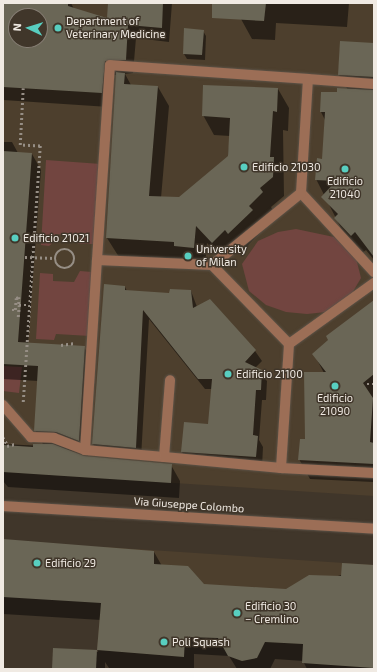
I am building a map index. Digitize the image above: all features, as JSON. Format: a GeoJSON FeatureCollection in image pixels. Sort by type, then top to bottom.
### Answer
{"type":"FeatureCollection","features":[{"type":"Feature","properties":{"kind":"street"},"geometry":{"type":"LineString","coordinates":[[85,450],[110,65],[374,84]]}},
{"type":"Feature","properties":{"kind":"street"},"geometry":{"type":"LineString","coordinates":[[308,79],[301,193],[374,272]]}},
{"type":"Feature","properties":{"kind":"street"},"geometry":{"type":"LineString","coordinates":[[97,260],[212,265],[301,193]]}},
{"type":"Feature","properties":{"kind":"street"},"geometry":{"type":"LineString","coordinates":[[212,265],[289,344],[281,468]]}},
{"type":"Feature","properties":{"kind":"street"},"geometry":{"type":"LineString","coordinates":[[289,344],[374,283]]}},
{"type":"Feature","properties":{"kind":"street"},"geometry":{"type":"LineString","coordinates":[[164,456],[170,380]]}},
{"type":"Feature","properties":{"kind":"street"},"geometry":{"type":"LineString","coordinates":[[3,405],[31,437],[54,438],[85,450],[164,456],[281,468],[374,472]]}},
{"type":"Feature","properties":{"kind":"street","name":"Via Giuseppe Colombo"},"geometry":{"type":"LineString","coordinates":[[3,506],[374,529]]}},
{"type":"Feature","properties":{"kind":"path"},"geometry":{"type":"LineString","coordinates":[[21,426],[40,146],[20,145],[23,88]]}},
{"type":"Feature","properties":{"kind":"path"},"geometry":{"type":"LineString","coordinates":[[25,258],[55,258],[65,249],[70,250],[76,259],[70,268],[65,270],[56,264],[55,258]]}},
{"type":"Feature","properties":{"kind":"path"},"geometry":{"type":"LineString","coordinates":[[12,310],[15,310],[16,298],[19,297],[18,317]]}},
{"type":"Feature","properties":{"kind":"path"},"geometry":{"type":"LineString","coordinates":[[19,305],[29,305]]}},
{"type":"Feature","properties":{"kind":"path"},"geometry":{"type":"LineString","coordinates":[[366,384],[374,384]]}},
{"type":"Feature","properties":{"kind":"path"},"geometry":{"type":"LineString","coordinates":[[3,437],[7,444]]}},
{"type":"Feature","properties":{"kind":"shaded area","name":"University of Milan"},"geometry":{"type":"Polygon","coordinates":[[[3,3],[374,3],[374,496],[3,472],[3,3]]]}},
{"type":"Feature","properties":{"kind":"shaded area"},"geometry":{"type":"Polygon","coordinates":[[[46,160],[101,164],[95,244],[78,244],[78,236],[55,234],[54,242],[49,246],[41,245],[46,160]]]}},
{"type":"Feature","properties":{"kind":"shaded area"},"geometry":{"type":"Polygon","coordinates":[[[296,229],[334,237],[355,254],[361,278],[348,300],[326,312],[307,314],[286,312],[266,305],[249,291],[242,264],[258,241],[278,232],[296,229]]]}},
{"type":"Feature","properties":{"kind":"shaded area"},"geometry":{"type":"Polygon","coordinates":[[[80,271],[92,272],[90,336],[56,334],[54,340],[36,339],[40,273],[53,274],[53,281],[74,282],[80,271]]]}},
{"type":"Feature","properties":{"kind":"shaded area"},"geometry":{"type":"Polygon","coordinates":[[[3,366],[22,367],[19,393],[3,391],[3,366]]]}},
{"type":"Feature","properties":{"kind":"shaded area","name":"Edificio 30 – Cremlino"},"geometry":{"type":"Polygon","coordinates":[[[105,547],[374,565],[374,668],[302,663],[303,644],[265,642],[257,658],[241,661],[228,656],[221,638],[185,637],[184,657],[97,650],[105,547]]]}},
{"type":"Feature","properties":{"kind":"building"},"geometry":{"type":"Polygon","coordinates":[[[3,3],[68,3],[68,6],[107,18],[108,3],[163,3],[162,28],[128,25],[126,60],[105,61],[102,93],[3,87],[3,3]]]}},
{"type":"Feature","properties":{"kind":"building"},"geometry":{"type":"Polygon","coordinates":[[[212,3],[266,3],[264,21],[212,18],[212,3]]]}},
{"type":"Feature","properties":{"kind":"building"},"geometry":{"type":"Polygon","coordinates":[[[184,28],[204,30],[202,55],[183,54],[184,28]]]}},
{"type":"Feature","properties":{"kind":"building"},"geometry":{"type":"Polygon","coordinates":[[[340,41],[374,43],[374,77],[338,75],[340,41]]]}},
{"type":"Feature","properties":{"kind":"building","name":"Edificio 21030"},"geometry":{"type":"Polygon","coordinates":[[[116,72],[125,73],[124,84],[158,86],[149,196],[179,197],[228,156],[230,118],[202,116],[203,85],[278,88],[277,112],[273,111],[270,157],[274,157],[273,177],[260,188],[263,192],[249,206],[253,210],[228,234],[225,230],[212,243],[196,226],[194,248],[174,246],[174,242],[106,238],[116,72]]]}},
{"type":"Feature","properties":{"kind":"building","name":"Edificio 21040"},"geometry":{"type":"Polygon","coordinates":[[[337,88],[374,90],[374,257],[355,232],[351,236],[334,218],[338,214],[321,197],[336,181],[315,180],[317,158],[322,159],[325,112],[320,112],[321,92],[337,92],[337,88]]]}},
{"type":"Feature","properties":{"kind":"building"},"geometry":{"type":"Polygon","coordinates":[[[3,151],[32,153],[18,342],[85,346],[79,441],[56,432],[34,431],[38,366],[3,364],[3,151]]]}},
{"type":"Feature","properties":{"kind":"building","name":"Edificio 21100"},"geometry":{"type":"Polygon","coordinates":[[[104,284],[125,286],[125,290],[169,293],[170,289],[191,290],[193,308],[210,299],[256,350],[245,362],[262,370],[261,390],[256,390],[253,435],[258,436],[256,457],[181,452],[184,422],[208,424],[212,379],[198,379],[143,310],[136,448],[92,444],[104,284]]]}},
{"type":"Feature","properties":{"kind":"building","name":"Edificio 21090"},"geometry":{"type":"Polygon","coordinates":[[[374,300],[374,374],[363,383],[373,398],[370,442],[374,443],[374,464],[298,460],[300,439],[305,439],[304,372],[326,372],[312,354],[328,340],[326,336],[374,300]]]}},
{"type":"Feature","properties":{"kind":"building"},"geometry":{"type":"Polygon","coordinates":[[[33,444],[53,444],[84,456],[172,464],[171,483],[3,472],[3,445],[33,447],[33,444]]]}},
{"type":"Feature","properties":{"kind":"building","name":"Edificio 30 – Cremlino"},"geometry":{"type":"Polygon","coordinates":[[[3,539],[154,551],[154,564],[188,566],[204,584],[286,589],[309,575],[341,576],[342,563],[374,565],[374,668],[302,663],[303,644],[265,642],[257,658],[242,661],[228,656],[218,638],[185,637],[184,657],[97,650],[101,603],[3,597],[3,539]]]}},
{"type":"Feature","properties":{"kind":"building"},"geometry":{"type":"Polygon","coordinates":[[[53,648],[97,650],[96,669],[52,669],[53,648]]]}},
{"type":"Feature","properties":{"kind":"place","name":"Department of Veterinary Medicine"},"geometry":{"type":"Point","coordinates":[58,28]}},
{"type":"Feature","properties":{"kind":"place","name":"Edificio 21030"},"geometry":{"type":"Point","coordinates":[244,167]}},
{"type":"Feature","properties":{"kind":"place","name":"Edificio 21040"},"geometry":{"type":"Point","coordinates":[345,169]}},
{"type":"Feature","properties":{"kind":"place","name":"Edificio 21021"},"geometry":{"type":"Point","coordinates":[15,238]}},
{"type":"Feature","properties":{"kind":"place","name":"University of Milan"},"geometry":{"type":"Point","coordinates":[188,256]}},
{"type":"Feature","properties":{"kind":"place","name":"Edificio 21100"},"geometry":{"type":"Point","coordinates":[228,374]}},
{"type":"Feature","properties":{"kind":"place","name":"Edificio 21090"},"geometry":{"type":"Point","coordinates":[335,386]}},
{"type":"Feature","properties":{"kind":"place","name":"Edificio 29"},"geometry":{"type":"Point","coordinates":[37,563]}},
{"type":"Feature","properties":{"kind":"place","name":"Edificio 30 – Cremlino"},"geometry":{"type":"Point","coordinates":[237,613]}},
{"type":"Feature","properties":{"kind":"place","name":"Poli Squash"},"geometry":{"type":"Point","coordinates":[164,642]}}]}
